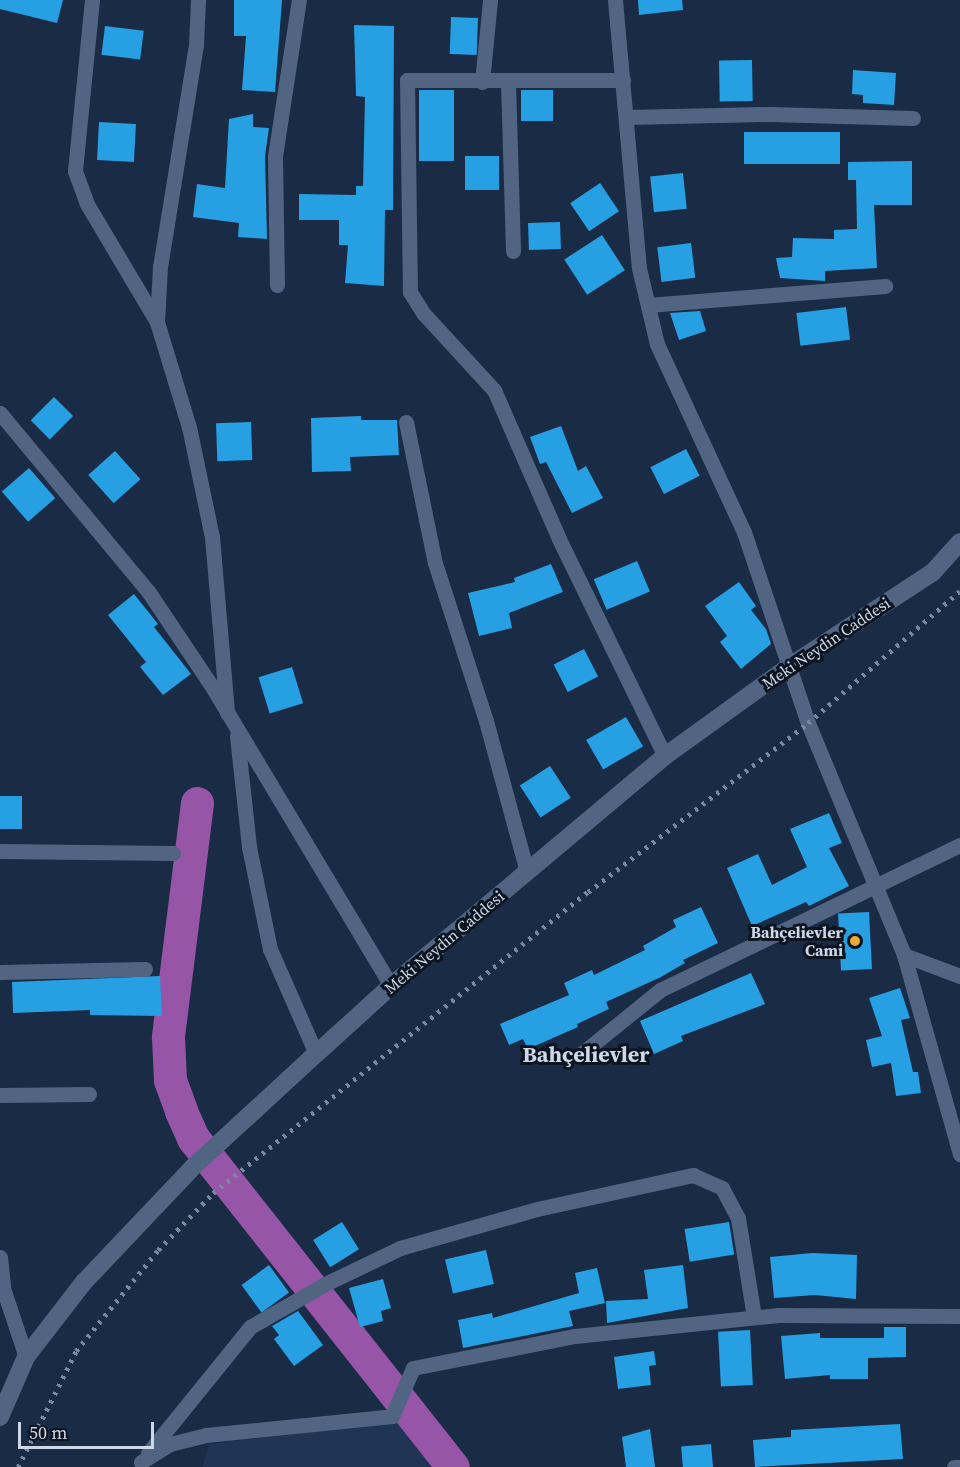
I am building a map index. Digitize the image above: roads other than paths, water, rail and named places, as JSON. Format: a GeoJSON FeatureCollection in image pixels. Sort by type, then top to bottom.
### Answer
{"type":"FeatureCollection","features":[{"type":"Feature","properties":{"kind":"street"},"geometry":{"type":"LineString","coordinates":[[92,0],[75,171],[87,204],[156,322],[189,427],[212,537],[227,713]]}},
{"type":"Feature","properties":{"kind":"street"},"geometry":{"type":"LineString","coordinates":[[156,322],[160,267],[196,45],[198,0]]}},
{"type":"Feature","properties":{"kind":"street"},"geometry":{"type":"LineString","coordinates":[[277,285],[275,156],[298,0]]}},
{"type":"Feature","properties":{"kind":"street"},"geometry":{"type":"LineString","coordinates":[[482,82],[490,0]]}},
{"type":"Feature","properties":{"kind":"street"},"geometry":{"type":"LineString","coordinates":[[615,0],[639,268],[657,344],[744,532],[808,723],[878,885],[904,955],[960,1154]]}},
{"type":"Feature","properties":{"kind":"street"},"geometry":{"type":"LineString","coordinates":[[623,80],[482,82],[407,80],[410,292],[424,314],[494,390],[559,539],[665,756]]}},
{"type":"Feature","properties":{"kind":"street"},"geometry":{"type":"LineString","coordinates":[[508,82],[513,251]]}},
{"type":"Feature","properties":{"kind":"street"},"geometry":{"type":"LineString","coordinates":[[626,117],[771,114],[912,118]]}},
{"type":"Feature","properties":{"kind":"street"},"geometry":{"type":"LineString","coordinates":[[648,305],[885,286]]}},
{"type":"Feature","properties":{"kind":"street"},"geometry":{"type":"LineString","coordinates":[[0,413],[148,591],[227,713],[391,986]]}},
{"type":"Feature","properties":{"kind":"street"},"geometry":{"type":"LineString","coordinates":[[406,422],[435,563],[486,721],[527,872]]}},
{"type":"Feature","properties":{"kind":"street","name":"Meki Neydin Caddesi"},"geometry":{"type":"LineString","coordinates":[[0,1416],[26,1357],[84,1282],[193,1167],[316,1054],[391,986],[665,756],[790,666],[933,572],[960,542]]}},
{"type":"Feature","properties":{"kind":"street"},"geometry":{"type":"LineString","coordinates":[[236,729],[249,847],[270,949],[316,1054]]}},
{"type":"Feature","properties":{"kind":"street"},"geometry":{"type":"LineString","coordinates":[[581,1054],[660,990],[960,845]]}},
{"type":"Feature","properties":{"kind":"street"},"geometry":{"type":"LineString","coordinates":[[0,851],[172,853]]}},
{"type":"Feature","properties":{"kind":"street"},"geometry":{"type":"LineString","coordinates":[[904,955],[960,976]]}},
{"type":"Feature","properties":{"kind":"street"},"geometry":{"type":"LineString","coordinates":[[0,972],[145,969]]}},
{"type":"Feature","properties":{"kind":"street"},"geometry":{"type":"LineString","coordinates":[[0,1095],[89,1094]]}},
{"type":"Feature","properties":{"kind":"street"},"geometry":{"type":"LineString","coordinates":[[139,1464],[250,1327],[306,1298],[325,1284],[400,1248],[537,1209],[693,1175],[722,1188],[738,1218],[754,1317]]}},
{"type":"Feature","properties":{"kind":"street"},"geometry":{"type":"LineString","coordinates":[[0,1257],[3,1288],[26,1357]]}},
{"type":"Feature","properties":{"kind":"street"},"geometry":{"type":"LineString","coordinates":[[139,1464],[170,1444],[206,1435],[392,1416],[413,1368],[575,1336],[754,1317],[960,1316]]}},
{"type":"Feature","properties":{"kind":"street"},"geometry":{"type":"LineString","coordinates":[[954,1467],[960,1467]]}},
{"type":"Feature","properties":{"kind":"waterway"},"geometry":{"type":"LineString","coordinates":[[197,803],[168,1037],[170,1080],[181,1111],[193,1138],[453,1467]]}},
{"type":"Feature","properties":{"kind":"railway"},"geometry":{"type":"LineString","coordinates":[[18,1467],[76,1351],[158,1250],[213,1193],[588,892],[808,723],[960,591]]}},
{"type":"Feature","properties":{"kind":"place","name":"Bahçelievler Cami"},"geometry":{"type":"Point","coordinates":[855,941]}},
{"type":"Feature","properties":{"kind":"district","name":"Bahçelievler"},"geometry":{"type":"Point","coordinates":[586,1055]}}]}
